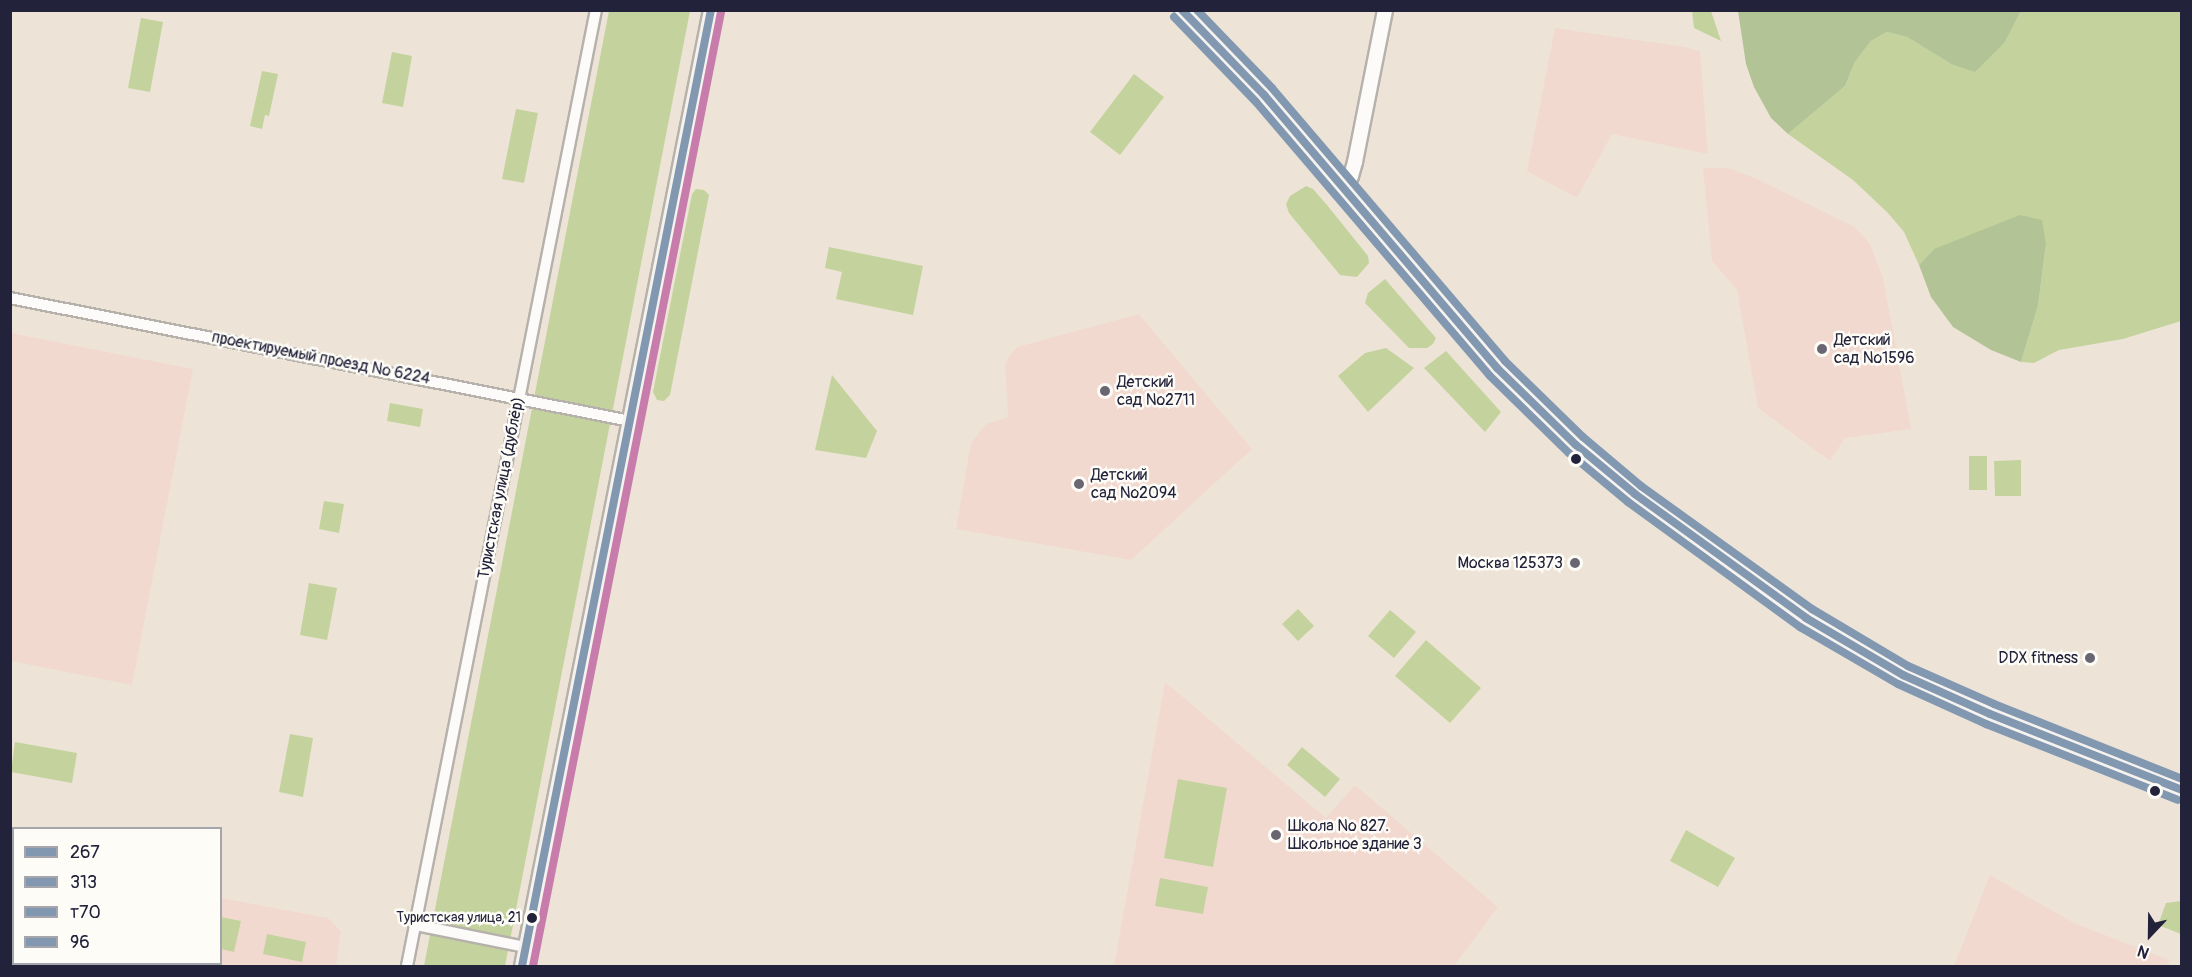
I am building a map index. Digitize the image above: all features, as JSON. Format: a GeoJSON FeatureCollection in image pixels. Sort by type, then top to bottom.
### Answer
{"type":"FeatureCollection","features":[{"type":"Feature","properties":{"kind":"main road"},"geometry":{"type":"LineString","coordinates":[[522,966],[711,10]]}},
{"type":"Feature","properties":{"kind":"main road"},"geometry":{"type":"LineString","coordinates":[[1182,10],[1264,95],[1469,338],[1551,423],[1635,494],[1762,588],[1839,639],[1921,683],[1990,714],[2181,790]]}},
{"type":"Feature","properties":{"kind":"street","name":"Туристская улица (дублёр)"},"geometry":{"type":"LineString","coordinates":[[407,966],[596,10]]}},
{"type":"Feature","properties":{"kind":"street"},"geometry":{"type":"LineString","coordinates":[[1344,189],[1355,162],[1385,10]]}},
{"type":"Feature","properties":{"kind":"street","name":"проектируемый проезд № 6224"},"geometry":{"type":"LineString","coordinates":[[10,298],[630,421]]}},
{"type":"Feature","properties":{"kind":"street"},"geometry":{"type":"LineString","coordinates":[[416,925],[525,947]]}},
{"type":"Feature","properties":{"kind":"shaded area"},"geometry":{"type":"Polygon","coordinates":[[[1555,28],[1700,51],[1708,154],[1612,134],[1577,198],[1527,171],[1555,28]]]}},
{"type":"Feature","properties":{"kind":"shaded area","name":"Детский сад №1596"},"geometry":{"type":"Polygon","coordinates":[[[1703,168],[1728,168],[1757,179],[1855,227],[1870,244],[1883,278],[1911,429],[1845,438],[1830,461],[1758,408],[1737,290],[1712,261],[1703,168]]]}},
{"type":"Feature","properties":{"kind":"shaded area"},"geometry":{"type":"Polygon","coordinates":[[[1139,314],[1252,449],[1131,560],[956,529],[971,443],[986,424],[1008,417],[1005,366],[1009,356],[1017,347],[1139,314]]]}},
{"type":"Feature","properties":{"kind":"shaded area"},"geometry":{"type":"Polygon","coordinates":[[[11,333],[193,369],[132,685],[11,661],[11,333]]]}},
{"type":"Feature","properties":{"kind":"shaded area","name":"Школа № 827. Школьное здание 3"},"geometry":{"type":"Polygon","coordinates":[[[1165,682],[1326,818],[1355,785],[1498,907],[1454,966],[1114,966],[1165,682]]]}},
{"type":"Feature","properties":{"kind":"shaded area"},"geometry":{"type":"Polygon","coordinates":[[[1990,875],[2074,923],[2169,960],[2168,966],[1954,966],[1990,875]]]}},
{"type":"Feature","properties":{"kind":"shaded area"},"geometry":{"type":"Polygon","coordinates":[[[222,898],[328,918],[341,931],[336,966],[29,966],[222,965],[222,898]]]}},
{"type":"Feature","properties":{"kind":"green space"},"geometry":{"type":"Polygon","coordinates":[[[1738,10],[2021,11],[2005,42],[1975,72],[1951,64],[1907,37],[1887,32],[1871,41],[1855,62],[1845,86],[1788,134],[1771,118],[1754,87],[1746,64],[1738,10]]]}},
{"type":"Feature","properties":{"kind":"green space"},"geometry":{"type":"Polygon","coordinates":[[[609,11],[690,11],[505,966],[424,966],[609,11]]]}},
{"type":"Feature","properties":{"kind":"green space"},"geometry":{"type":"Polygon","coordinates":[[[1692,11],[1711,11],[1721,41],[1694,28],[1692,11]]]}},
{"type":"Feature","properties":{"kind":"green space"},"geometry":{"type":"Polygon","coordinates":[[[2021,11],[2181,11],[2181,321],[2123,339],[2059,350],[2034,363],[2021,362],[2038,306],[2046,244],[1934,249],[1919,265],[1904,232],[1888,213],[1853,180],[1788,134],[1845,86],[1855,62],[1871,41],[1887,32],[1907,37],[1951,64],[2005,42],[2021,11]]]}},
{"type":"Feature","properties":{"kind":"green space"},"geometry":{"type":"Polygon","coordinates":[[[141,18],[163,22],[150,92],[128,88],[141,18]]]}},
{"type":"Feature","properties":{"kind":"green space"},"geometry":{"type":"Polygon","coordinates":[[[392,52],[412,56],[403,107],[382,103],[392,52]]]}},
{"type":"Feature","properties":{"kind":"green space"},"geometry":{"type":"Polygon","coordinates":[[[262,71],[278,74],[269,116],[265,115],[262,129],[250,126],[262,71]]]}},
{"type":"Feature","properties":{"kind":"green space"},"geometry":{"type":"Polygon","coordinates":[[[1134,74],[1164,97],[1120,155],[1090,132],[1134,74]]]}},
{"type":"Feature","properties":{"kind":"green space"},"geometry":{"type":"Polygon","coordinates":[[[516,109],[538,113],[524,183],[502,179],[516,109]]]}},
{"type":"Feature","properties":{"kind":"green space"},"geometry":{"type":"Polygon","coordinates":[[[1306,186],[1313,189],[1368,256],[1369,263],[1357,277],[1340,275],[1289,213],[1286,204],[1290,196],[1306,186]]]}},
{"type":"Feature","properties":{"kind":"green space"},"geometry":{"type":"Polygon","coordinates":[[[696,189],[704,190],[709,195],[670,395],[664,401],[657,400],[653,392],[692,194],[696,189]]]}},
{"type":"Feature","properties":{"kind":"green space"},"geometry":{"type":"Polygon","coordinates":[[[2020,215],[2042,220],[2046,244],[2038,306],[2021,362],[1991,350],[1953,327],[1931,297],[1919,265],[1934,249],[2020,215]]]}},
{"type":"Feature","properties":{"kind":"green space"},"geometry":{"type":"Polygon","coordinates":[[[829,247],[923,266],[913,315],[836,299],[842,272],[825,268],[829,247]]]}},
{"type":"Feature","properties":{"kind":"green space"},"geometry":{"type":"Polygon","coordinates":[[[1385,279],[1436,338],[1433,344],[1427,348],[1409,348],[1365,303],[1368,293],[1385,279]]]}},
{"type":"Feature","properties":{"kind":"green space"},"geometry":{"type":"Polygon","coordinates":[[[1386,348],[1414,368],[1368,412],[1338,376],[1365,353],[1386,348]]]}},
{"type":"Feature","properties":{"kind":"green space"},"geometry":{"type":"Polygon","coordinates":[[[1446,351],[1501,412],[1485,432],[1424,368],[1446,351]]]}},
{"type":"Feature","properties":{"kind":"green space"},"geometry":{"type":"Polygon","coordinates":[[[832,375],[877,431],[866,458],[815,450],[832,375]]]}},
{"type":"Feature","properties":{"kind":"green space"},"geometry":{"type":"Polygon","coordinates":[[[390,403],[423,409],[420,427],[387,421],[390,403]]]}},
{"type":"Feature","properties":{"kind":"green space"},"geometry":{"type":"Polygon","coordinates":[[[1969,456],[1987,456],[1987,490],[1969,490],[1969,456]]]}},
{"type":"Feature","properties":{"kind":"green space"},"geometry":{"type":"Polygon","coordinates":[[[2021,460],[2021,496],[1995,496],[1994,461],[2021,460]]]}},
{"type":"Feature","properties":{"kind":"green space"},"geometry":{"type":"Polygon","coordinates":[[[324,501],[344,504],[339,533],[319,529],[324,501]]]}},
{"type":"Feature","properties":{"kind":"green space"},"geometry":{"type":"Polygon","coordinates":[[[309,583],[337,588],[327,640],[300,635],[309,583]]]}},
{"type":"Feature","properties":{"kind":"green space"},"geometry":{"type":"Polygon","coordinates":[[[1298,609],[1314,626],[1298,641],[1282,624],[1298,609]]]}},
{"type":"Feature","properties":{"kind":"green space"},"geometry":{"type":"Polygon","coordinates":[[[1390,610],[1416,632],[1394,658],[1368,636],[1390,610]]]}},
{"type":"Feature","properties":{"kind":"green space"},"geometry":{"type":"Polygon","coordinates":[[[1426,640],[1481,688],[1450,723],[1395,676],[1426,640]]]}},
{"type":"Feature","properties":{"kind":"green space"},"geometry":{"type":"Polygon","coordinates":[[[290,734],[313,738],[303,797],[279,792],[290,734]]]}},
{"type":"Feature","properties":{"kind":"green space"},"geometry":{"type":"Polygon","coordinates":[[[15,742],[77,753],[72,783],[11,772],[15,742]]]}},
{"type":"Feature","properties":{"kind":"green space"},"geometry":{"type":"Polygon","coordinates":[[[1302,747],[1340,779],[1325,797],[1287,765],[1302,747]]]}},
{"type":"Feature","properties":{"kind":"green space"},"geometry":{"type":"Polygon","coordinates":[[[1178,779],[1227,788],[1213,867],[1164,858],[1178,779]]]}},
{"type":"Feature","properties":{"kind":"green space"},"geometry":{"type":"Polygon","coordinates":[[[1686,830],[1735,858],[1718,887],[1670,861],[1686,830]]]}},
{"type":"Feature","properties":{"kind":"green space"},"geometry":{"type":"Polygon","coordinates":[[[1160,878],[1208,887],[1203,914],[1155,906],[1160,878]]]}},
{"type":"Feature","properties":{"kind":"green space"},"geometry":{"type":"Polygon","coordinates":[[[2181,901],[2181,934],[2158,925],[2166,903],[2181,901]]]}},
{"type":"Feature","properties":{"kind":"green space"},"geometry":{"type":"Polygon","coordinates":[[[222,917],[241,921],[234,952],[222,949],[222,917]]]}},
{"type":"Feature","properties":{"kind":"green space"},"geometry":{"type":"Polygon","coordinates":[[[267,934],[306,942],[302,962],[263,954],[267,934]]]}},
{"type":"Feature","properties":{"kind":"transit line","name":"96"},"geometry":{"type":"LineString","coordinates":[[522,966],[711,10]]}},
{"type":"Feature","properties":{"kind":"transit line","name":"267"},"geometry":{"type":"LineString","coordinates":[[1182,10],[1264,95],[1497,368],[1576,445],[1635,494],[1806,618],[1903,675],[1990,714],[2182,790]]}},
{"type":"Feature","properties":{"kind":"transit line","name":"т70"},"geometry":{"type":"LineString","coordinates":[[1197,10],[1272,88],[1505,361],[1583,437],[1641,486],[1812,609],[1908,666],[1994,704],[2182,779]]}},
{"type":"Feature","properties":{"kind":"transit line"},"geometry":{"type":"LineString","coordinates":[[533,966],[721,12]]}},
{"type":"Feature","properties":{"kind":"transit line","name":"313"},"geometry":{"type":"LineString","coordinates":[[1174,17],[1256,102],[1490,376],[1569,453],[1628,502],[1800,627],[1898,684],[1986,724],[2178,800]]}},
{"type":"Feature","properties":{"kind":"place","name":"Детский сад №1596"},"geometry":{"type":"Point","coordinates":[1822,349]}},
{"type":"Feature","properties":{"kind":"place","name":"Детский сад №2711"},"geometry":{"type":"Point","coordinates":[1105,391]}},
{"type":"Feature","properties":{"kind":"place","name":"Детский сад №2094"},"geometry":{"type":"Point","coordinates":[1079,484]}},
{"type":"Feature","properties":{"kind":"place","name":"Москва 125373"},"geometry":{"type":"Point","coordinates":[1575,563]}},
{"type":"Feature","properties":{"kind":"place","name":"DDX fitness"},"geometry":{"type":"Point","coordinates":[2090,658]}},
{"type":"Feature","properties":{"kind":"place","name":"Школа № 827. Школьное здание 3"},"geometry":{"type":"Point","coordinates":[1276,835]}},
{"type":"Feature","properties":{"kind":"place","name":"Туристская улица, 21"},"geometry":{"type":"Point","coordinates":[532,918]}}]}
